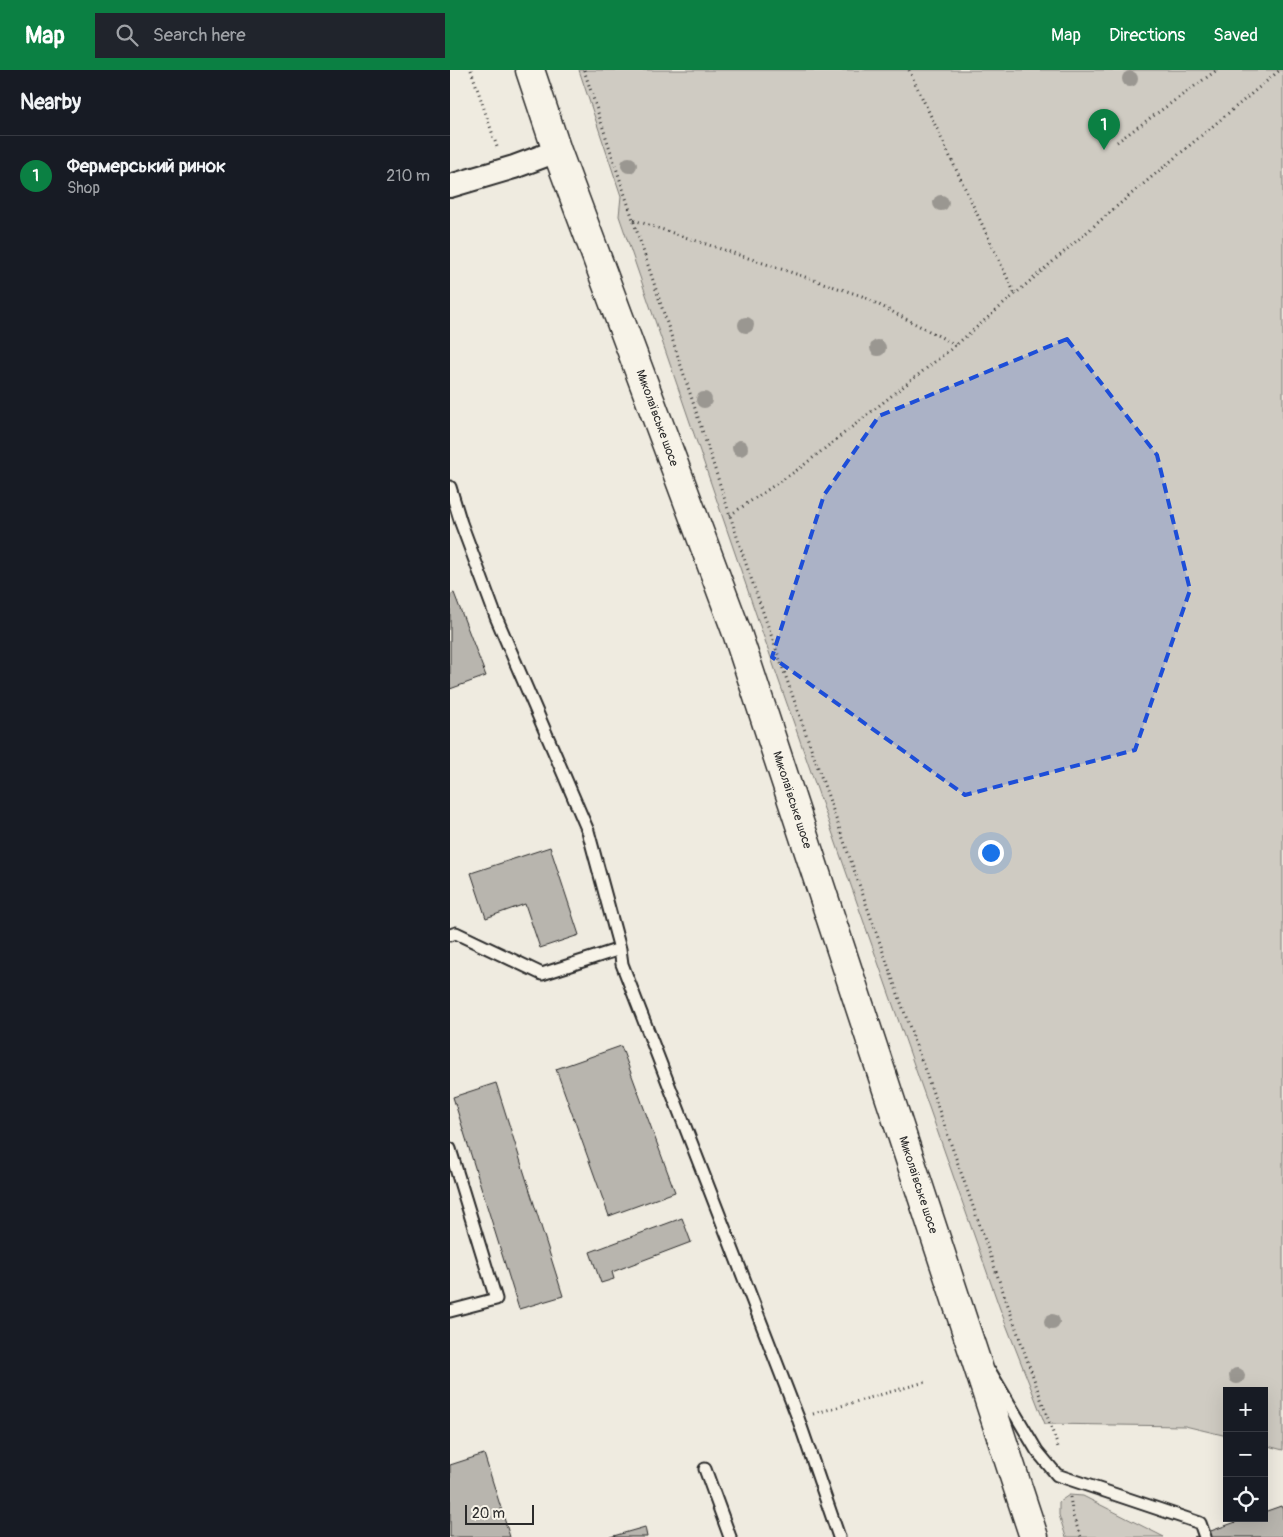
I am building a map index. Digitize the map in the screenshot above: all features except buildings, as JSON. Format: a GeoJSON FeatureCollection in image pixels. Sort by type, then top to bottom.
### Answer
{"type":"FeatureCollection","features":[{"type":"Feature","properties":{"kind":"main road","name":"Миколаївське шосе"},"geometry":{"type":"LineString","coordinates":[[530,70],[557,151],[737,634],[1034,1537]]}},
{"type":"Feature","properties":{"kind":"street"},"geometry":{"type":"LineString","coordinates":[[453,183],[504,170],[557,151]]}},
{"type":"Feature","properties":{"kind":"lane"},"geometry":{"type":"LineString","coordinates":[[450,487],[461,523],[496,617],[588,831],[626,973],[798,1418],[839,1537]]}},
{"type":"Feature","properties":{"kind":"lane"},"geometry":{"type":"LineString","coordinates":[[450,935],[456,933],[542,974],[620,949]]}},
{"type":"Feature","properties":{"kind":"lane"},"geometry":{"type":"LineString","coordinates":[[450,1148],[496,1299],[450,1311]]}},
{"type":"Feature","properties":{"kind":"lane"},"geometry":{"type":"LineString","coordinates":[[965,1327],[1037,1451],[1058,1476],[1200,1523],[1205,1537]]}},
{"type":"Feature","properties":{"kind":"lane"},"geometry":{"type":"LineString","coordinates":[[705,1469],[730,1537]]}},
{"type":"Feature","properties":{"kind":"path"},"geometry":{"type":"LineString","coordinates":[[471,70],[504,170]]}},
{"type":"Feature","properties":{"kind":"path"},"geometry":{"type":"LineString","coordinates":[[584,70],[730,515],[1059,1450]]}},
{"type":"Feature","properties":{"kind":"path"},"geometry":{"type":"LineString","coordinates":[[909,70],[1015,294]]}},
{"type":"Feature","properties":{"kind":"path"},"geometry":{"type":"LineString","coordinates":[[1117,142],[1217,70]]}},
{"type":"Feature","properties":{"kind":"path"},"geometry":{"type":"LineString","coordinates":[[730,515],[800,468],[956,345],[1280,70]]}},
{"type":"Feature","properties":{"kind":"path"},"geometry":{"type":"LineString","coordinates":[[633,220],[862,296],[956,345]]}},
{"type":"Feature","properties":{"kind":"path"},"geometry":{"type":"LineString","coordinates":[[798,1418],[925,1382]]}},
{"type":"Feature","properties":{"kind":"highlighted area"},"geometry":{"type":"Polygon","coordinates":[[[1067,339],[1157,455],[1190,590],[1135,750],[965,795],[772,657],[824,495],[879,416],[1067,339]]]}},
{"type":"Feature","properties":{"kind":"shaded area"},"geometry":{"type":"Polygon","coordinates":[[[579,70],[1283,70],[1283,1450],[1268,1446],[1268,1387],[1223,1387],[1223,1435],[1185,1426],[1045,1424],[1000,1309],[779,681],[619,216],[621,196],[579,70]]]}},
{"type":"Feature","properties":{"kind":"shaded area"},"geometry":{"type":"Polygon","coordinates":[[[1069,1495],[1083,1496],[1164,1537],[1066,1537],[1059,1515],[1059,1502],[1069,1495]]]}},
{"type":"Feature","properties":{"kind":"place","name":"Фермерський ринок"},"geometry":{"type":"Point","coordinates":[1104,150]}}]}
